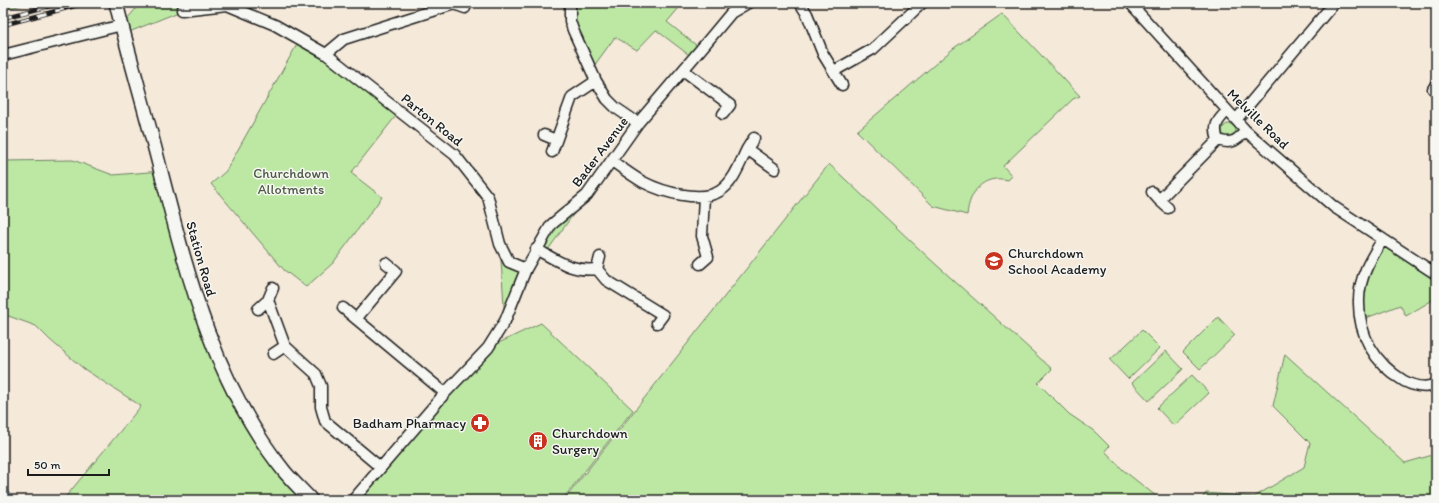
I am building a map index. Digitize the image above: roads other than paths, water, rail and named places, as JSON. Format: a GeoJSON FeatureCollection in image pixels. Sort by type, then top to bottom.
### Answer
{"type":"FeatureCollection","features":[{"type":"Feature","properties":{"kind":"street"},"geometry":{"type":"LineString","coordinates":[[570,3],[570,21],[596,81],[607,99],[616,108],[638,124]]}},
{"type":"Feature","properties":{"kind":"street","name":"Bader Avenue"},"geometry":{"type":"LineString","coordinates":[[526,269],[551,225],[587,195],[638,124],[731,12],[748,3]]}},
{"type":"Feature","properties":{"kind":"street"},"geometry":{"type":"LineString","coordinates":[[800,3],[807,14],[823,54],[842,85]]}},
{"type":"Feature","properties":{"kind":"street"},"geometry":{"type":"LineString","coordinates":[[834,71],[872,49],[922,3]]}},
{"type":"Feature","properties":{"kind":"street","name":"Melville Road"},"geometry":{"type":"LineString","coordinates":[[1130,3],[1246,131],[1334,207],[1436,274]]}},
{"type":"Feature","properties":{"kind":"street"},"geometry":{"type":"LineString","coordinates":[[1236,120],[1334,3]]}},
{"type":"Feature","properties":{"kind":"street"},"geometry":{"type":"LineString","coordinates":[[326,54],[344,39],[454,4],[465,8]]}},
{"type":"Feature","properties":{"kind":"street","name":"Parton Road"},"geometry":{"type":"LineString","coordinates":[[182,10],[227,5],[275,25],[326,54],[455,155],[488,197],[500,244],[509,262],[526,269]]}},
{"type":"Feature","properties":{"kind":"street"},"geometry":{"type":"LineString","coordinates":[[3,55],[118,14]]}},
{"type":"Feature","properties":{"kind":"street","name":"Station Road"},"geometry":{"type":"LineString","coordinates":[[118,14],[178,240],[192,288],[210,339],[230,384],[252,424],[284,471],[311,500]]}},
{"type":"Feature","properties":{"kind":"street"},"geometry":{"type":"LineString","coordinates":[[683,70],[730,105],[723,114]]}},
{"type":"Feature","properties":{"kind":"street"},"geometry":{"type":"LineString","coordinates":[[552,152],[572,97],[596,81]]}},
{"type":"Feature","properties":{"kind":"street"},"geometry":{"type":"LineString","coordinates":[[1218,140],[1215,131],[1216,121],[1227,111]]}},
{"type":"Feature","properties":{"kind":"street"},"geometry":{"type":"LineString","coordinates":[[1218,140],[1227,143],[1236,141],[1246,131]]}},
{"type":"Feature","properties":{"kind":"street"},"geometry":{"type":"LineString","coordinates":[[544,135],[556,140]]}},
{"type":"Feature","properties":{"kind":"street"},"geometry":{"type":"LineString","coordinates":[[612,162],[643,182],[686,196],[704,196],[721,190],[733,178],[754,138]]}},
{"type":"Feature","properties":{"kind":"street"},"geometry":{"type":"LineString","coordinates":[[1160,200],[1218,140]]}},
{"type":"Feature","properties":{"kind":"street"},"geometry":{"type":"LineString","coordinates":[[747,149],[775,169]]}},
{"type":"Feature","properties":{"kind":"street"},"geometry":{"type":"LineString","coordinates":[[1152,192],[1168,208]]}},
{"type":"Feature","properties":{"kind":"street"},"geometry":{"type":"LineString","coordinates":[[700,264],[712,254],[702,236],[704,196]]}},
{"type":"Feature","properties":{"kind":"street"},"geometry":{"type":"LineString","coordinates":[[1383,239],[1364,270],[1358,300],[1366,340],[1378,361],[1392,374],[1414,386],[1436,384]]}},
{"type":"Feature","properties":{"kind":"street"},"geometry":{"type":"LineString","coordinates":[[536,249],[568,267],[586,270],[597,269]]}},
{"type":"Feature","properties":{"kind":"street"},"geometry":{"type":"LineString","coordinates":[[597,269],[600,257]]}},
{"type":"Feature","properties":{"kind":"street"},"geometry":{"type":"LineString","coordinates":[[356,319],[396,271],[386,263]]}},
{"type":"Feature","properties":{"kind":"street"},"geometry":{"type":"LineString","coordinates":[[353,500],[445,393],[488,348],[505,322],[526,269]]}},
{"type":"Feature","properties":{"kind":"street"},"geometry":{"type":"LineString","coordinates":[[597,269],[606,280],[663,315],[657,323]]}},
{"type":"Feature","properties":{"kind":"street"},"geometry":{"type":"LineString","coordinates":[[258,309],[268,300],[273,288]]}},
{"type":"Feature","properties":{"kind":"street"},"geometry":{"type":"LineString","coordinates":[[268,300],[285,346],[316,374],[321,386],[321,407],[325,421],[380,467]]}},
{"type":"Feature","properties":{"kind":"street"},"geometry":{"type":"LineString","coordinates":[[343,308],[445,393]]}},
{"type":"Feature","properties":{"kind":"street"},"geometry":{"type":"LineString","coordinates":[[273,354],[285,346]]}},
{"type":"Feature","properties":{"kind":"water"},"geometry":{"type":"Polygon","coordinates":[[[3,483],[8,492],[15,500],[3,500],[3,483]]]}},
{"type":"Feature","properties":{"kind":"railway"},"geometry":{"type":"LineString","coordinates":[[3,18],[61,3]]}},
{"type":"Feature","properties":{"kind":"railway"},"geometry":{"type":"LineString","coordinates":[[3,25],[86,3]]}},
{"type":"Feature","properties":{"kind":"place","name":"Churchdown School Academy"},"geometry":{"type":"Point","coordinates":[994,261]}},
{"type":"Feature","properties":{"kind":"place","name":"Badham Pharmacy"},"geometry":{"type":"Point","coordinates":[480,423]}},
{"type":"Feature","properties":{"kind":"place","name":"Churchdown Surgery"},"geometry":{"type":"Point","coordinates":[538,441]}},
{"type":"Feature","properties":{"kind":"park label","name":"Churchdown Allotments"},"geometry":{"type":"Point","coordinates":[291,182]}}]}
